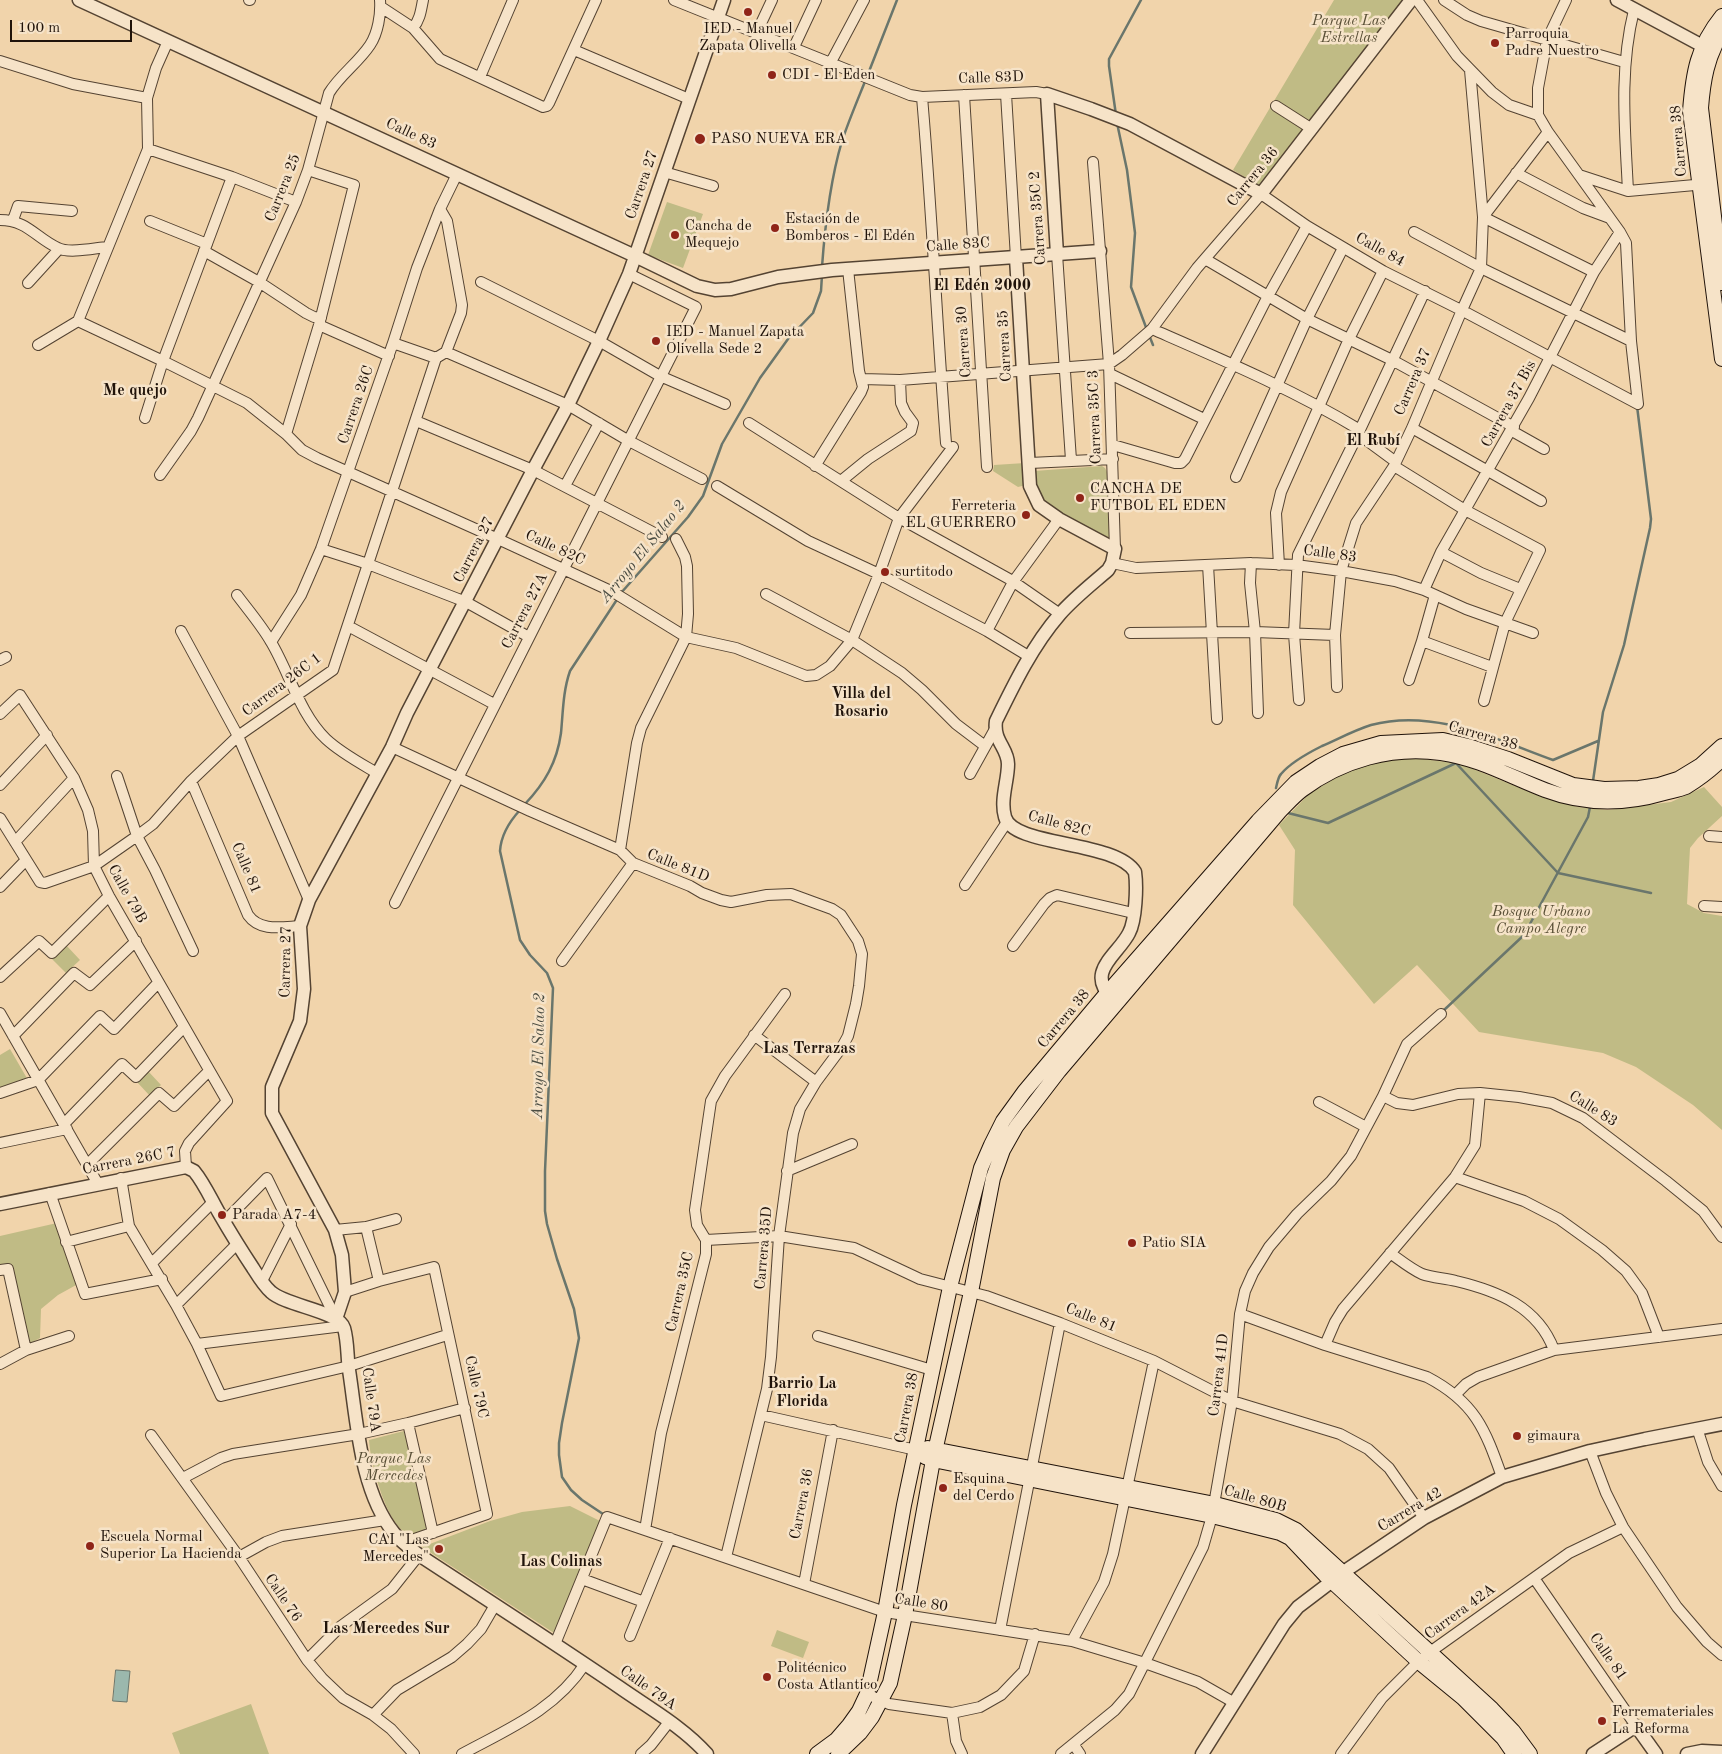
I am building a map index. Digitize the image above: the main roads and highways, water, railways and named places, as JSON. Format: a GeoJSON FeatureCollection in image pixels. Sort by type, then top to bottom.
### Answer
{"type":"FeatureCollection","features":[{"type":"Feature","properties":{"kind":"main road","name":"Carrera 38"},"geometry":{"type":"LineString","coordinates":[[1722,16],[1692,82],[1690,111],[1722,283]]}},
{"type":"Feature","properties":{"kind":"main road","name":"Carrera 38"},"geometry":{"type":"LineString","coordinates":[[1707,48],[1722,33]]}},
{"type":"Feature","properties":{"kind":"main road","name":"Carrera 38"},"geometry":{"type":"LineString","coordinates":[[1704,185],[1722,359]]}},
{"type":"Feature","properties":{"kind":"main road","name":"Carrera 38"},"geometry":{"type":"LineString","coordinates":[[817,1754],[836,1740],[849,1726],[867,1694],[885,1612],[904,1505],[950,1287],[981,1168],[1003,1121],[1024,1092],[1107,993],[1273,804],[1296,782],[1320,766],[1343,754],[1381,743],[1443,740],[1508,759],[1573,785],[1604,789],[1659,786],[1678,779],[1701,765],[1722,746]]}},
{"type":"Feature","properties":{"kind":"main road","name":"Carrera 38"},"geometry":{"type":"LineString","coordinates":[[838,1754],[860,1733],[872,1718],[890,1683],[905,1615],[934,1455],[971,1292],[993,1178],[1003,1150],[1016,1127],[1059,1071],[1280,811],[1302,791],[1326,775],[1348,764],[1381,753],[1409,750],[1442,753],[1470,760],[1567,797],[1593,802],[1640,800],[1684,788],[1708,772],[1722,759]]}},
{"type":"Feature","properties":{"kind":"main road","name":"Calle 80B"},"geometry":{"type":"LineString","coordinates":[[916,1450],[929,1448],[934,1455],[1214,1510],[1276,1520],[1288,1526],[1306,1539],[1337,1577],[1419,1662],[1484,1718],[1503,1738],[1514,1754]]}},
{"type":"Feature","properties":{"kind":"main road","name":"Calle 80B"},"geometry":{"type":"LineString","coordinates":[[1337,1577],[1430,1652],[1492,1709],[1513,1731],[1530,1754]]}},
{"type":"Feature","properties":{"kind":"waterway","name":"Arroyo El Salao 2"},"geometry":{"type":"LineString","coordinates":[[868,74],[897,0]]}},
{"type":"Feature","properties":{"kind":"waterway"},"geometry":{"type":"LineString","coordinates":[[1116,115],[1109,59],[1141,0]]}},
{"type":"Feature","properties":{"kind":"waterway","name":"Arroyo El Salao 2"},"geometry":{"type":"LineString","coordinates":[[822,267],[834,172],[842,141],[866,79]]}},
{"type":"Feature","properties":{"kind":"waterway"},"geometry":{"type":"LineString","coordinates":[[1117,123],[1127,170],[1135,233],[1131,287],[1147,330]]}},
{"type":"Feature","properties":{"kind":"waterway","name":"Arroyo El Salao 2"},"geometry":{"type":"LineString","coordinates":[[621,593],[688,517],[703,496],[722,444],[760,378],[788,339],[813,313],[821,291],[822,275]]}},
{"type":"Feature","properties":{"kind":"waterway"},"geometry":{"type":"LineString","coordinates":[[1149,335],[1153,345]]}},
{"type":"Feature","properties":{"kind":"waterway"},"geometry":{"type":"LineString","coordinates":[[1593,781],[1603,712],[1624,645],[1650,528],[1651,519],[1637,406]]}},
{"type":"Feature","properties":{"kind":"waterway","name":"Arroyo El Salao 2"},"geometry":{"type":"LineString","coordinates":[[525,804],[544,780],[553,763],[559,744],[565,694],[570,671],[618,598]]}},
{"type":"Feature","properties":{"kind":"waterway"},"geometry":{"type":"LineString","coordinates":[[1276,788],[1281,774],[1306,755],[1365,727],[1395,721],[1418,720],[1464,728],[1553,760],[1598,741]]}},
{"type":"Feature","properties":{"kind":"waterway"},"geometry":{"type":"LineString","coordinates":[[1454,761],[1558,873],[1651,893]]}},
{"type":"Feature","properties":{"kind":"waterway"},"geometry":{"type":"LineString","coordinates":[[1288,813],[1328,823],[1456,763]]}},
{"type":"Feature","properties":{"kind":"waterway"},"geometry":{"type":"LineString","coordinates":[[1443,1011],[1524,935],[1588,817],[1590,807]]}},
{"type":"Feature","properties":{"kind":"waterway","name":"Arroyo El Salao 2"},"geometry":{"type":"LineString","coordinates":[[520,810],[506,829],[500,851],[520,940],[530,955],[547,973],[553,988],[545,1211],[557,1259],[574,1309],[579,1338],[562,1423],[559,1455],[562,1477],[571,1490],[606,1516]]}},
{"type":"Feature","properties":{"kind":"place","name":"IED - Manuel Zapata Olivella"},"geometry":{"type":"Point","coordinates":[748,12]}},
{"type":"Feature","properties":{"kind":"place","name":"Parroquia Padre Nuestro"},"geometry":{"type":"Point","coordinates":[1495,43]}},
{"type":"Feature","properties":{"kind":"place","name":"CDI - El Eden"},"geometry":{"type":"Point","coordinates":[772,75]}},
{"type":"Feature","properties":{"kind":"place","name":"PASO NUEVA ERA"},"geometry":{"type":"Point","coordinates":[700,139]}},
{"type":"Feature","properties":{"kind":"place","name":"Estación de Bomberos - El Edén"},"geometry":{"type":"Point","coordinates":[775,228]}},
{"type":"Feature","properties":{"kind":"place","name":"Cancha de Mequejo"},"geometry":{"type":"Point","coordinates":[675,235]}},
{"type":"Feature","properties":{"kind":"place","name":"IED - Manuel Zapata Olivella Sede 2"},"geometry":{"type":"Point","coordinates":[656,341]}},
{"type":"Feature","properties":{"kind":"place","name":"CANCHA DE FUTBOL EL EDEN"},"geometry":{"type":"Point","coordinates":[1080,498]}},
{"type":"Feature","properties":{"kind":"place","name":"Ferreteria EL GUERRERO"},"geometry":{"type":"Point","coordinates":[1026,515]}},
{"type":"Feature","properties":{"kind":"place","name":"surtitodo"},"geometry":{"type":"Point","coordinates":[885,572]}},
{"type":"Feature","properties":{"kind":"place","name":"Parada A7-4"},"geometry":{"type":"Point","coordinates":[222,1215]}},
{"type":"Feature","properties":{"kind":"place","name":"Patio SIA"},"geometry":{"type":"Point","coordinates":[1132,1243]}},
{"type":"Feature","properties":{"kind":"place","name":"gimaura"},"geometry":{"type":"Point","coordinates":[1517,1436]}},
{"type":"Feature","properties":{"kind":"place","name":"Esquina del Cerdo"},"geometry":{"type":"Point","coordinates":[943,1488]}},
{"type":"Feature","properties":{"kind":"place","name":"Escuela Normal Superior La Hacienda"},"geometry":{"type":"Point","coordinates":[90,1546]}},
{"type":"Feature","properties":{"kind":"place","name":"CAI \"Las Mercedes\""},"geometry":{"type":"Point","coordinates":[439,1549]}},
{"type":"Feature","properties":{"kind":"place","name":"Politécnico Costa Atlantico"},"geometry":{"type":"Point","coordinates":[767,1677]}},
{"type":"Feature","properties":{"kind":"place","name":"Ferremateriales La Reforma"},"geometry":{"type":"Point","coordinates":[1602,1721]}},
{"type":"Feature","properties":{"kind":"district","name":"El Edén 2000"},"geometry":{"type":"Point","coordinates":[982,286]}},
{"type":"Feature","properties":{"kind":"district","name":"Me quejo"},"geometry":{"type":"Point","coordinates":[135,391]}},
{"type":"Feature","properties":{"kind":"district","name":"El Rubí"},"geometry":{"type":"Point","coordinates":[1373,441]}},
{"type":"Feature","properties":{"kind":"district","name":"Villa del Rosario"},"geometry":{"type":"Point","coordinates":[861,703]}},
{"type":"Feature","properties":{"kind":"district","name":"Las Terrazas"},"geometry":{"type":"Point","coordinates":[809,1049]}},
{"type":"Feature","properties":{"kind":"district","name":"Barrio La Florida"},"geometry":{"type":"Point","coordinates":[802,1393]}},
{"type":"Feature","properties":{"kind":"district","name":"Las Colinas"},"geometry":{"type":"Point","coordinates":[561,1562]}},
{"type":"Feature","properties":{"kind":"district","name":"Las Mercedes Sur"},"geometry":{"type":"Point","coordinates":[386,1629]}},
{"type":"Feature","properties":{"kind":"park label","name":"Parque Las Estrellas"},"geometry":{"type":"Point","coordinates":[1349,30]}},
{"type":"Feature","properties":{"kind":"park label","name":"Bosque Urbano Campo Alegre"},"geometry":{"type":"Point","coordinates":[1541,920]}},
{"type":"Feature","properties":{"kind":"park label","name":"Parque Las Mercedes"},"geometry":{"type":"Point","coordinates":[394,1468]}}]}
